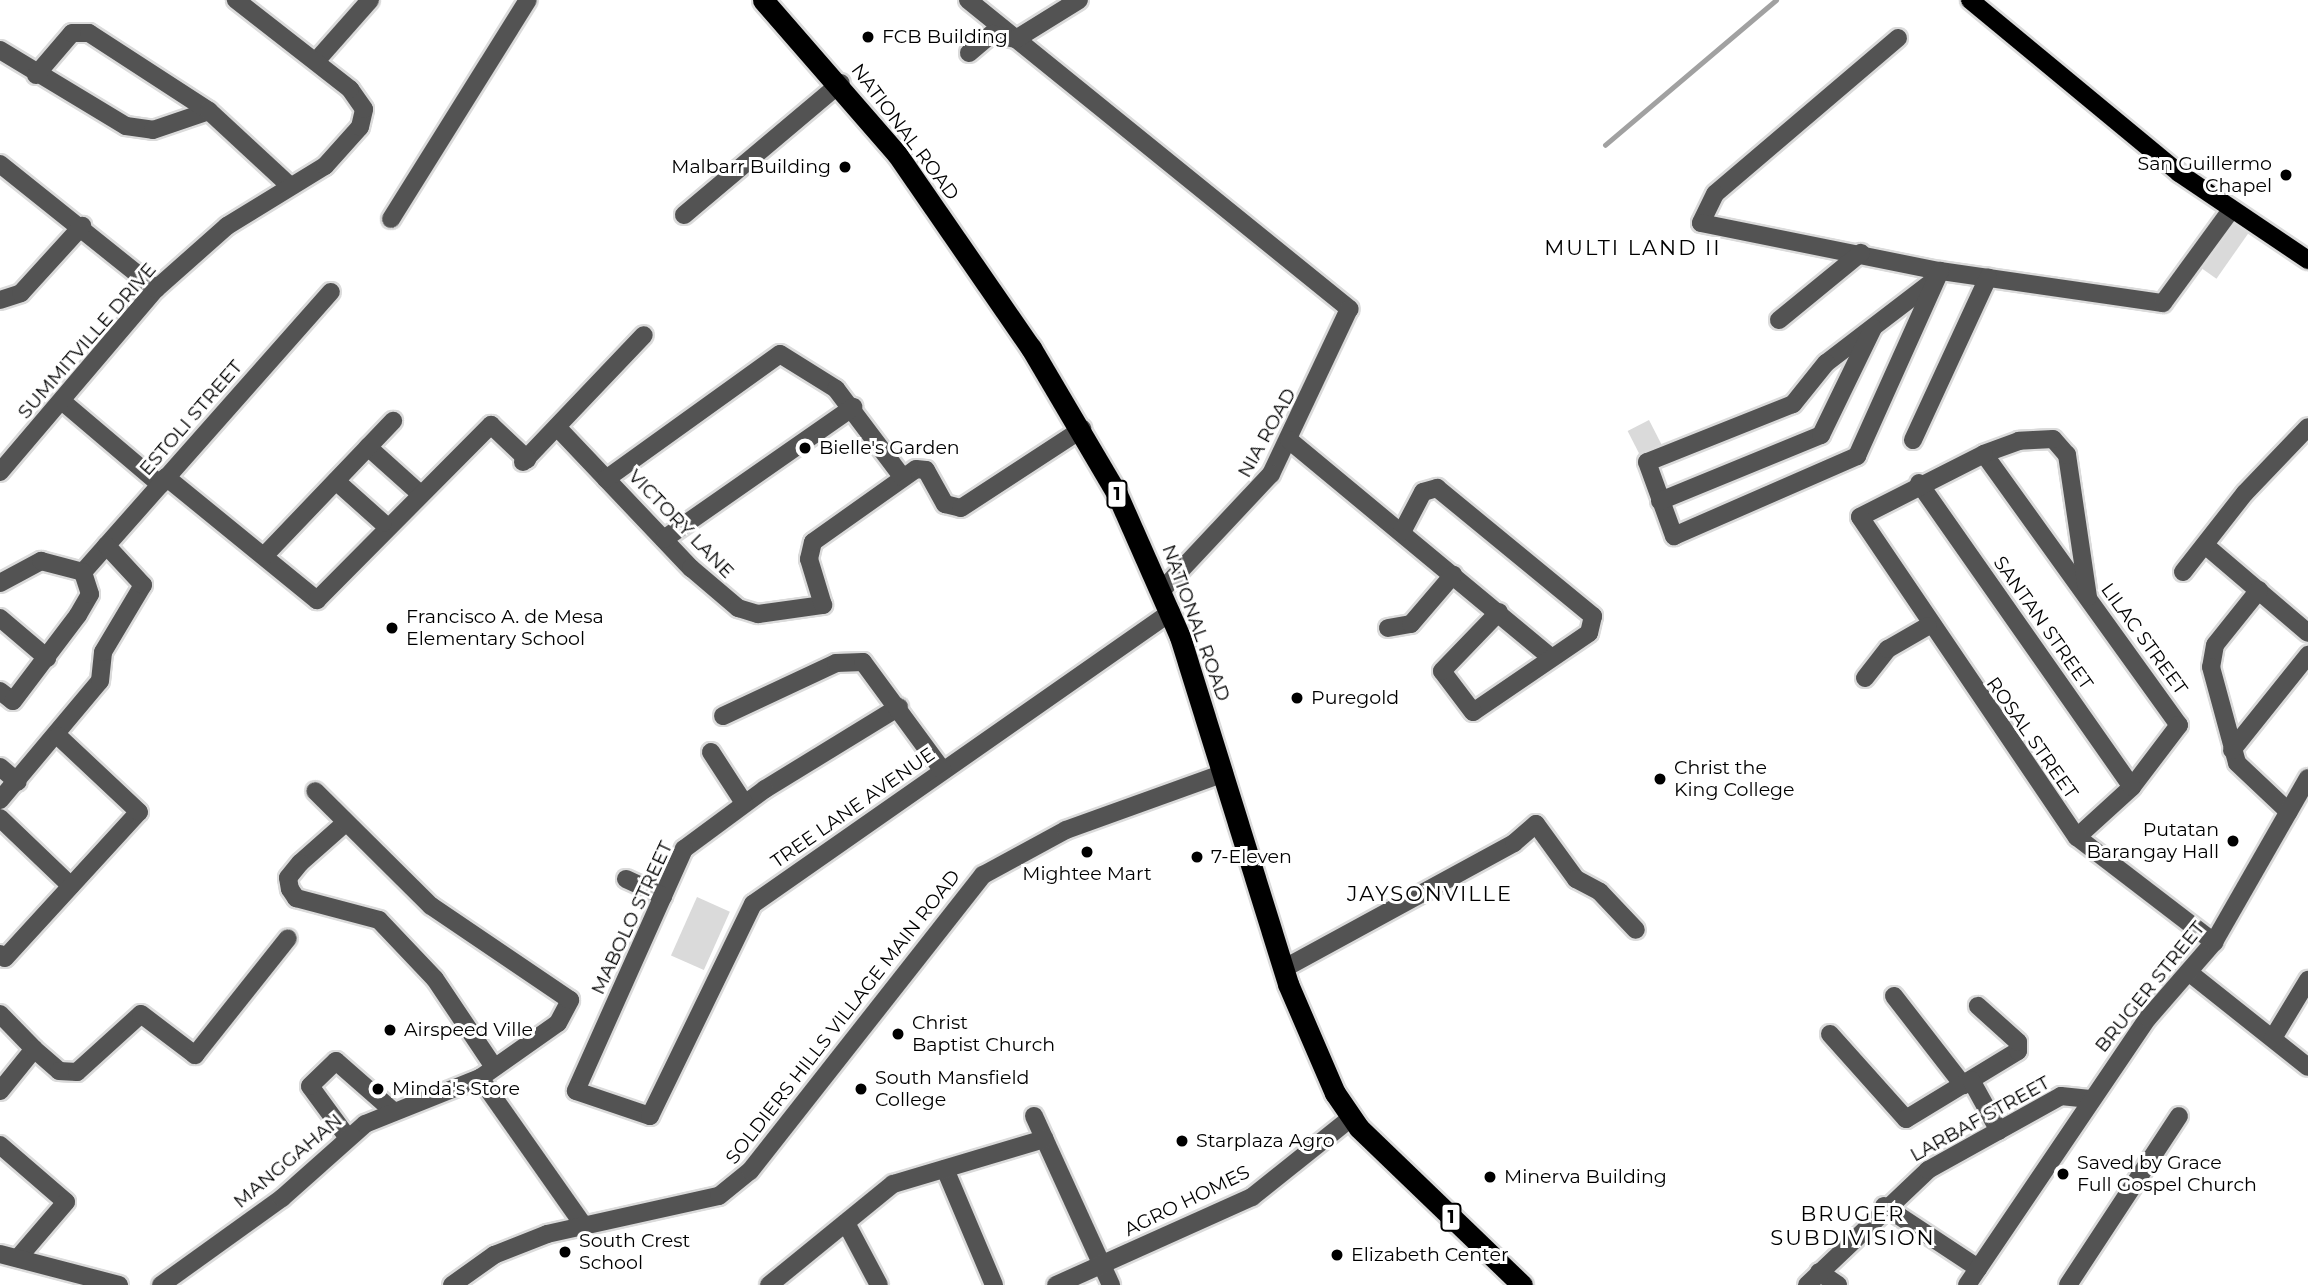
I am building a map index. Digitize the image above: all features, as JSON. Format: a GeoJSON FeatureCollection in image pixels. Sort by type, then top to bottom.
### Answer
{"type":"FeatureCollection","features":[{"type":"Feature","properties":{"kind":"highway","name":"NATIONAL ROAD"},"geometry":{"type":"LineString","coordinates":[[763,0],[841,83],[897,154],[1082,429],[1171,612],[1224,773],[1283,969],[1329,1082],[1351,1118],[1522,1285]]}},
{"type":"Feature","properties":{"kind":"main road"},"geometry":{"type":"LineString","coordinates":[[1970,0],[2231,210],[2308,260]]}},
{"type":"Feature","properties":{"kind":"street","name":"SUMMITVILLE DRIVE"},"geometry":{"type":"LineString","coordinates":[[0,472],[63,402],[156,289],[227,226],[289,185],[325,166],[360,127],[364,108],[317,60],[236,0]]}},
{"type":"Feature","properties":{"kind":"street"},"geometry":{"type":"LineString","coordinates":[[391,219],[528,0]]}},
{"type":"Feature","properties":{"kind":"street"},"geometry":{"type":"LineString","coordinates":[[968,0],[1016,39]]}},
{"type":"Feature","properties":{"kind":"street"},"geometry":{"type":"LineString","coordinates":[[969,54],[992,34],[1016,39],[1079,0]]}},
{"type":"Feature","properties":{"kind":"street"},"geometry":{"type":"LineString","coordinates":[[317,60],[362,3]]}},
{"type":"Feature","properties":{"kind":"street"},"geometry":{"type":"LineString","coordinates":[[36,75],[80,31],[129,55],[209,111],[289,185]]}},
{"type":"Feature","properties":{"kind":"street"},"geometry":{"type":"LineString","coordinates":[[1898,38],[1715,194],[1701,223],[1861,254],[1936,276],[1988,278],[2163,303],[2231,210]]}},
{"type":"Feature","properties":{"kind":"street","name":"NIA ROAD"},"geometry":{"type":"LineString","coordinates":[[1016,39],[1349,309],[1289,440],[1252,500],[1162,590]]}},
{"type":"Feature","properties":{"kind":"street"},"geometry":{"type":"LineString","coordinates":[[0,50],[36,75],[126,126],[153,130],[209,111]]}},
{"type":"Feature","properties":{"kind":"street"},"geometry":{"type":"LineString","coordinates":[[684,215],[841,83]]}},
{"type":"Feature","properties":{"kind":"street"},"geometry":{"type":"LineString","coordinates":[[0,164],[82,226],[156,289]]}},
{"type":"Feature","properties":{"kind":"street"},"geometry":{"type":"LineString","coordinates":[[0,300],[21,293],[82,226]]}},
{"type":"Feature","properties":{"kind":"street"},"geometry":{"type":"LineString","coordinates":[[1779,320],[1861,254]]}},
{"type":"Feature","properties":{"kind":"street"},"geometry":{"type":"LineString","coordinates":[[1936,276],[1868,437],[1851,462],[1678,537],[1660,500],[1647,462],[1793,404],[1819,368],[1936,276]]}},
{"type":"Feature","properties":{"kind":"street"},"geometry":{"type":"LineString","coordinates":[[1913,440],[1988,278]]}},
{"type":"Feature","properties":{"kind":"street","name":"ESTOLI STREET"},"geometry":{"type":"LineString","coordinates":[[83,572],[331,292]]}},
{"type":"Feature","properties":{"kind":"street"},"geometry":{"type":"LineString","coordinates":[[1660,500],[1825,431],[1874,325]]}},
{"type":"Feature","properties":{"kind":"street"},"geometry":{"type":"LineString","coordinates":[[63,402],[322,599],[491,425],[525,461],[643,335]]}},
{"type":"Feature","properties":{"kind":"street"},"geometry":{"type":"LineString","coordinates":[[607,479],[772,356],[789,358],[817,374],[853,407],[903,478],[923,468],[945,503],[961,508],[1082,429]]}},
{"type":"Feature","properties":{"kind":"street"},"geometry":{"type":"LineString","coordinates":[[664,539],[853,407]]}},
{"type":"Feature","properties":{"kind":"street"},"geometry":{"type":"LineString","coordinates":[[264,556],[393,421]]}},
{"type":"Feature","properties":{"kind":"street","name":"VICTORY LANE"},"geometry":{"type":"LineString","coordinates":[[557,427],[664,539],[737,608],[811,611],[824,599],[808,559],[813,542],[903,478]]}},
{"type":"Feature","properties":{"kind":"street"},"geometry":{"type":"LineString","coordinates":[[2183,572],[2308,427]]}},
{"type":"Feature","properties":{"kind":"street"},"geometry":{"type":"LineString","coordinates":[[1919,483],[1984,454],[2040,437],[2061,446],[2088,597]]}},
{"type":"Feature","properties":{"kind":"street"},"geometry":{"type":"LineString","coordinates":[[1289,440],[1499,611],[1550,657]]}},
{"type":"Feature","properties":{"kind":"street"},"geometry":{"type":"LineString","coordinates":[[369,447],[416,491]]}},
{"type":"Feature","properties":{"kind":"street","name":"LILAC STREET"},"geometry":{"type":"LineString","coordinates":[[1984,454],[2180,730],[2132,787],[2077,837]]}},
{"type":"Feature","properties":{"kind":"street"},"geometry":{"type":"LineString","coordinates":[[336,481],[383,523]]}},
{"type":"Feature","properties":{"kind":"street","name":"ROSAL STREET"},"geometry":{"type":"LineString","coordinates":[[1919,483],[1860,517],[1928,626],[2077,837],[2214,942]]}},
{"type":"Feature","properties":{"kind":"street","name":"SANTAN STREET"},"geometry":{"type":"LineString","coordinates":[[1919,483],[2132,787]]}},
{"type":"Feature","properties":{"kind":"street"},"geometry":{"type":"LineString","coordinates":[[1402,532],[1423,492],[1437,488],[1593,616],[1589,633],[1550,657],[1483,710],[1464,706],[1442,671],[1499,611]]}},
{"type":"Feature","properties":{"kind":"street"},"geometry":{"type":"LineString","coordinates":[[0,800],[58,736],[100,681],[103,652],[143,585],[106,545]]}},
{"type":"Feature","properties":{"kind":"street"},"geometry":{"type":"LineString","coordinates":[[2206,545],[2308,633]]}},
{"type":"Feature","properties":{"kind":"street"},"geometry":{"type":"LineString","coordinates":[[0,583],[41,561],[83,572],[90,594],[47,658],[13,701],[0,691]]}},
{"type":"Feature","properties":{"kind":"street"},"geometry":{"type":"LineString","coordinates":[[1388,628],[1411,624],[1453,575]]}},
{"type":"Feature","properties":{"kind":"street"},"geometry":{"type":"LineString","coordinates":[[2259,590],[2215,645],[2211,660],[2232,750],[2251,781],[2288,812]]}},
{"type":"Feature","properties":{"kind":"street","name":"TREE LANE AVENUE"},"geometry":{"type":"LineString","coordinates":[[650,1116],[752,904],[1171,612]]}},
{"type":"Feature","properties":{"kind":"street"},"geometry":{"type":"LineString","coordinates":[[0,618],[47,658]]}},
{"type":"Feature","properties":{"kind":"street"},"geometry":{"type":"LineString","coordinates":[[1865,678],[1888,649],[1928,626]]}},
{"type":"Feature","properties":{"kind":"street"},"geometry":{"type":"LineString","coordinates":[[2232,750],[2308,654]]}},
{"type":"Feature","properties":{"kind":"street"},"geometry":{"type":"LineString","coordinates":[[723,716],[846,661],[869,666],[943,771]]}},
{"type":"Feature","properties":{"kind":"street","name":"MABOLO STREET"},"geometry":{"type":"LineString","coordinates":[[650,1116],[576,1091],[684,849],[744,803],[899,707]]}},
{"type":"Feature","properties":{"kind":"street"},"geometry":{"type":"LineString","coordinates":[[0,954],[5,958],[139,812],[58,736]]}},
{"type":"Feature","properties":{"kind":"street"},"geometry":{"type":"LineString","coordinates":[[711,752],[744,803]]}},
{"type":"Feature","properties":{"kind":"street"},"geometry":{"type":"LineString","coordinates":[[0,767],[18,782]]}},
{"type":"Feature","properties":{"kind":"street","name":"SOLDIERS HILLS VILLAGE MAIN ROAD"},"geometry":{"type":"LineString","coordinates":[[452,1285],[517,1245],[584,1226],[704,1203],[735,1184],[958,901],[1009,855],[1161,790],[1224,773]]}},
{"type":"Feature","properties":{"kind":"street","name":"BRUGER STREET"},"geometry":{"type":"LineString","coordinates":[[1967,1285],[2090,1099],[2148,1018],[2191,974],[2214,942],[2308,778]]}},
{"type":"Feature","properties":{"kind":"street"},"geometry":{"type":"LineString","coordinates":[[315,791],[344,825],[300,863],[288,878],[290,889],[296,898],[379,920],[435,979],[487,1072],[584,1226]]}},
{"type":"Feature","properties":{"kind":"street"},"geometry":{"type":"LineString","coordinates":[[0,818],[71,886]]}},
{"type":"Feature","properties":{"kind":"street"},"geometry":{"type":"LineString","coordinates":[[1283,969],[1514,843],[1536,824],[1576,880],[1600,892],[1636,930]]}},
{"type":"Feature","properties":{"kind":"street","name":"MANGGAHAN"},"geometry":{"type":"LineString","coordinates":[[161,1285],[282,1198],[348,1139],[394,1112],[487,1072],[558,1023],[568,995],[545,987],[431,906],[344,825]]}},
{"type":"Feature","properties":{"kind":"street"},"geometry":{"type":"LineString","coordinates":[[626,879],[663,896]]}},
{"type":"Feature","properties":{"kind":"street"},"geometry":{"type":"LineString","coordinates":[[2,1019],[59,1071],[77,1072],[141,1014],[195,1055],[288,938]]}},
{"type":"Feature","properties":{"kind":"street"},"geometry":{"type":"LineString","coordinates":[[2191,974],[2308,1066]]}},
{"type":"Feature","properties":{"kind":"street"},"geometry":{"type":"LineString","coordinates":[[2273,1038],[2308,980]]}},
{"type":"Feature","properties":{"kind":"street"},"geometry":{"type":"LineString","coordinates":[[1894,996],[1967,1083],[1999,1132]]}},
{"type":"Feature","properties":{"kind":"street"},"geometry":{"type":"LineString","coordinates":[[1830,1034],[1903,1119],[1967,1083],[2020,1046],[1978,1006]]}},
{"type":"Feature","properties":{"kind":"street"},"geometry":{"type":"LineString","coordinates":[[0,1091],[34,1049]]}},
{"type":"Feature","properties":{"kind":"street"},"geometry":{"type":"LineString","coordinates":[[348,1139],[310,1086],[336,1061],[394,1112]]}},
{"type":"Feature","properties":{"kind":"street","name":"LARBAF STREET"},"geometry":{"type":"LineString","coordinates":[[1813,1279],[1884,1206],[1928,1170],[2061,1096],[2090,1099]]}},
{"type":"Feature","properties":{"kind":"street"},"geometry":{"type":"LineString","coordinates":[[1034,1116],[1111,1285]]}},
{"type":"Feature","properties":{"kind":"street"},"geometry":{"type":"LineString","coordinates":[[2068,1285],[2179,1116]]}},
{"type":"Feature","properties":{"kind":"street","name":"AGRO HOMES"},"geometry":{"type":"LineString","coordinates":[[1056,1285],[1252,1197],[1351,1118]]}},
{"type":"Feature","properties":{"kind":"street"},"geometry":{"type":"LineString","coordinates":[[769,1285],[893,1184],[1044,1139]]}},
{"type":"Feature","properties":{"kind":"street"},"geometry":{"type":"LineString","coordinates":[[0,1145],[66,1202],[18,1258]]}},
{"type":"Feature","properties":{"kind":"street"},"geometry":{"type":"LineString","coordinates":[[945,1169],[994,1285]]}},
{"type":"Feature","properties":{"kind":"street"},"geometry":{"type":"LineString","coordinates":[[1884,1206],[1978,1268]]}},
{"type":"Feature","properties":{"kind":"street"},"geometry":{"type":"LineString","coordinates":[[846,1223],[879,1285]]}},
{"type":"Feature","properties":{"kind":"street"},"geometry":{"type":"LineString","coordinates":[[0,1254],[119,1285]]}},
{"type":"Feature","properties":{"kind":"street"},"geometry":{"type":"LineString","coordinates":[[1813,1279],[1838,1285]]}},
{"type":"Feature","properties":{"kind":"shaded area"},"geometry":{"type":"Polygon","coordinates":[[[2233,222],[2249,233],[2216,279],[2201,268],[2233,222]]]}},
{"type":"Feature","properties":{"kind":"shaded area"},"geometry":{"type":"Polygon","coordinates":[[[1649,420],[1663,448],[1642,459],[1628,431],[1649,420]]]}},
{"type":"Feature","properties":{"kind":"shaded area"},"geometry":{"type":"Polygon","coordinates":[[[697,897],[730,912],[704,970],[671,955],[697,897]]]}},
{"type":"Feature","properties":{"kind":"waterway"},"geometry":{"type":"LineString","coordinates":[[1605,145],[1776,0]]}},
{"type":"Feature","properties":{"kind":"place","name":"FCB Building"},"geometry":{"type":"Point","coordinates":[868,37]}},
{"type":"Feature","properties":{"kind":"place","name":"Malbarr Building"},"geometry":{"type":"Point","coordinates":[845,167]}},
{"type":"Feature","properties":{"kind":"place","name":"San Guillermo Chapel"},"geometry":{"type":"Point","coordinates":[2286,175]}},
{"type":"Feature","properties":{"kind":"place","name":"Bielle's Garden"},"geometry":{"type":"Point","coordinates":[805,448]}},
{"type":"Feature","properties":{"kind":"place","name":"Francisco A. de Mesa Elementary School"},"geometry":{"type":"Point","coordinates":[392,628]}},
{"type":"Feature","properties":{"kind":"place","name":"Puregold"},"geometry":{"type":"Point","coordinates":[1297,698]}},
{"type":"Feature","properties":{"kind":"place","name":"Christ the King College"},"geometry":{"type":"Point","coordinates":[1660,779]}},
{"type":"Feature","properties":{"kind":"place","name":"Putatan Barangay Hall"},"geometry":{"type":"Point","coordinates":[2233,841]}},
{"type":"Feature","properties":{"kind":"place","name":"Mightee Mart"},"geometry":{"type":"Point","coordinates":[1087,852]}},
{"type":"Feature","properties":{"kind":"place","name":"7-Eleven"},"geometry":{"type":"Point","coordinates":[1197,857]}},
{"type":"Feature","properties":{"kind":"place","name":"Airspeed Ville"},"geometry":{"type":"Point","coordinates":[390,1030]}},
{"type":"Feature","properties":{"kind":"place","name":"Christ Baptist Church"},"geometry":{"type":"Point","coordinates":[898,1034]}},
{"type":"Feature","properties":{"kind":"place","name":"Minda's Store"},"geometry":{"type":"Point","coordinates":[378,1089]}},
{"type":"Feature","properties":{"kind":"place","name":"South Mansfield College"},"geometry":{"type":"Point","coordinates":[861,1089]}},
{"type":"Feature","properties":{"kind":"place","name":"Starplaza Agro"},"geometry":{"type":"Point","coordinates":[1182,1141]}},
{"type":"Feature","properties":{"kind":"place","name":"Saved by Grace Full Gospel Church"},"geometry":{"type":"Point","coordinates":[2063,1174]}},
{"type":"Feature","properties":{"kind":"place","name":"Minerva Building"},"geometry":{"type":"Point","coordinates":[1490,1177]}},
{"type":"Feature","properties":{"kind":"place","name":"South Crest School"},"geometry":{"type":"Point","coordinates":[565,1252]}},
{"type":"Feature","properties":{"kind":"place","name":"Elizabeth Center"},"geometry":{"type":"Point","coordinates":[1337,1255]}},
{"type":"Feature","properties":{"kind":"district","name":"MULTI LAND II"},"geometry":{"type":"Point","coordinates":[1633,248]}},
{"type":"Feature","properties":{"kind":"district","name":"JAYSONVILLE"},"geometry":{"type":"Point","coordinates":[1430,894]}},
{"type":"Feature","properties":{"kind":"district","name":"BRUGER SUBDIVISION"},"geometry":{"type":"Point","coordinates":[1853,1226]}}]}
